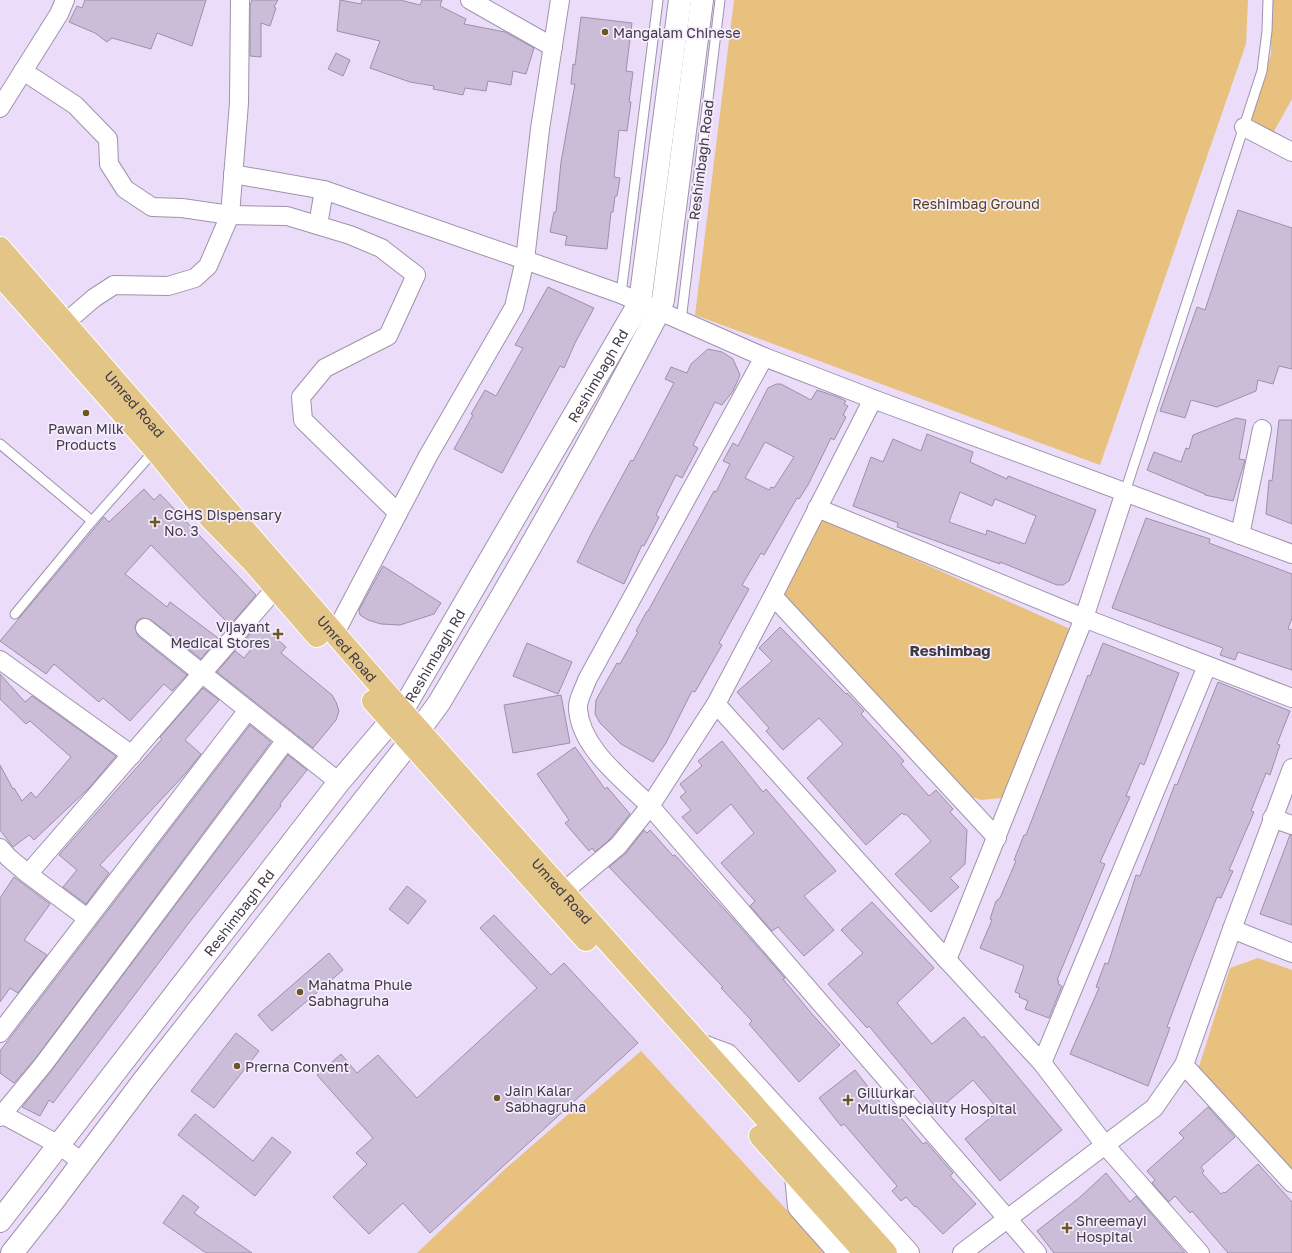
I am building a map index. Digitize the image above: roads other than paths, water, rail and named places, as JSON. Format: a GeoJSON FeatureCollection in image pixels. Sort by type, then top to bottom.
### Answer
{"type":"FeatureCollection","features":[{"type":"Feature","properties":{"kind":"main road","name":"Reshimbagh Rd"},"geometry":{"type":"LineString","coordinates":[[0,1221],[339,782],[397,716],[640,302],[680,0]]}},
{"type":"Feature","properties":{"kind":"main road"},"geometry":{"type":"LineString","coordinates":[[12,1253],[148,1074],[439,703],[549,516],[640,302],[663,300],[702,0]]}},
{"type":"Feature","properties":{"kind":"main road","name":"Umred Road"},"geometry":{"type":"LineString","coordinates":[[0,248],[65,323],[161,445],[330,639]]}},
{"type":"Feature","properties":{"kind":"main road"},"geometry":{"type":"LineString","coordinates":[[0,275],[161,445],[211,519],[229,536],[275,589],[330,639],[414,736],[630,978],[796,1176],[865,1253]]}},
{"type":"Feature","properties":{"kind":"main road","name":"Umred Road"},"geometry":{"type":"LineString","coordinates":[[414,736],[563,892],[630,978],[700,1045],[886,1253]]}},
{"type":"Feature","properties":{"kind":"main road"},"geometry":{"type":"LineString","coordinates":[[700,1045],[727,1056],[908,1253]]}},
{"type":"Feature","properties":{"kind":"main road"},"geometry":{"type":"LineString","coordinates":[[796,1176],[799,1207],[840,1253]]}},
{"type":"Feature","properties":{"kind":"street"},"geometry":{"type":"LineString","coordinates":[[0,108],[59,14],[65,0]]}},
{"type":"Feature","properties":{"kind":"street"},"geometry":{"type":"LineString","coordinates":[[65,323],[94,298],[114,285],[168,286],[195,278],[208,266],[230,215],[239,103],[239,0]]}},
{"type":"Feature","properties":{"kind":"street"},"geometry":{"type":"LineString","coordinates":[[470,0],[553,47]]}},
{"type":"Feature","properties":{"kind":"street"},"geometry":{"type":"LineString","coordinates":[[330,639],[436,442],[514,307],[525,260],[540,129],[560,0]]}},
{"type":"Feature","properties":{"kind":"street"},"geometry":{"type":"LineString","coordinates":[[23,71],[75,105],[108,139],[109,164],[125,189],[152,207],[182,208],[230,215],[287,216],[350,235],[381,248],[416,275],[388,336],[325,368],[300,397],[303,420],[398,514]]}},
{"type":"Feature","properties":{"kind":"street"},"geometry":{"type":"LineString","coordinates":[[1244,127],[1292,152]]}},
{"type":"Feature","properties":{"kind":"street"},"geometry":{"type":"LineString","coordinates":[[233,174],[324,190],[525,260],[640,302],[764,357],[873,399],[1292,554]]}},
{"type":"Feature","properties":{"kind":"street"},"geometry":{"type":"LineString","coordinates":[[318,225],[324,190]]}},
{"type":"Feature","properties":{"kind":"street"},"geometry":{"type":"LineString","coordinates":[[764,357],[587,680],[578,708],[582,730],[595,752],[650,806],[1037,1253]]}},
{"type":"Feature","properties":{"kind":"street"},"geometry":{"type":"LineString","coordinates":[[563,892],[618,846],[650,806],[716,704],[773,596],[873,399]]}},
{"type":"Feature","properties":{"kind":"street"},"geometry":{"type":"LineString","coordinates":[[1240,535],[1262,429]]}},
{"type":"Feature","properties":{"kind":"street"},"geometry":{"type":"LineString","coordinates":[[947,960],[1084,618],[1125,492]]}},
{"type":"Feature","properties":{"kind":"street"},"geometry":{"type":"LineString","coordinates":[[817,508],[1084,618],[1292,698]]}},
{"type":"Feature","properties":{"kind":"street"},"geometry":{"type":"LineString","coordinates":[[28,874],[275,589]]}},
{"type":"Feature","properties":{"kind":"street"},"geometry":{"type":"LineString","coordinates":[[773,596],[997,838]]}},
{"type":"Feature","properties":{"kind":"street"},"geometry":{"type":"LineString","coordinates":[[145,628],[339,782]]}},
{"type":"Feature","properties":{"kind":"street"},"geometry":{"type":"LineString","coordinates":[[0,660],[132,755]]}},
{"type":"Feature","properties":{"kind":"street"},"geometry":{"type":"LineString","coordinates":[[1042,1063],[1207,666]]}},
{"type":"Feature","properties":{"kind":"street"},"geometry":{"type":"LineString","coordinates":[[716,704],[1042,1063],[1105,1145],[1200,1253]]}},
{"type":"Feature","properties":{"kind":"street"},"geometry":{"type":"LineString","coordinates":[[0,1033],[248,710]]}},
{"type":"Feature","properties":{"kind":"street"},"geometry":{"type":"LineString","coordinates":[[82,1162],[59,1145],[1,1115],[48,1058],[286,740]]}},
{"type":"Feature","properties":{"kind":"street"},"geometry":{"type":"LineString","coordinates":[[962,1253],[1154,1108],[1184,1065],[1272,818],[1292,768]]}},
{"type":"Feature","properties":{"kind":"street"},"geometry":{"type":"LineString","coordinates":[[1272,818],[1292,825]]}},
{"type":"Feature","properties":{"kind":"street"},"geometry":{"type":"LineString","coordinates":[[0,848],[9,858],[28,874],[87,918]]}},
{"type":"Feature","properties":{"kind":"street"},"geometry":{"type":"LineString","coordinates":[[1232,929],[1292,952]]}},
{"type":"Feature","properties":{"kind":"street"},"geometry":{"type":"LineString","coordinates":[[1184,1065],[1292,1183]]}},
{"type":"Feature","properties":{"kind":"lane"},"geometry":{"type":"LineString","coordinates":[[640,302],[658,0]]}},
{"type":"Feature","properties":{"kind":"lane","name":"Reshimbagh Road"},"geometry":{"type":"LineString","coordinates":[[682,321],[720,0]]}},
{"type":"Feature","properties":{"kind":"lane"},"geometry":{"type":"LineString","coordinates":[[1125,492],[1262,71],[1267,31],[1268,0]]}},
{"type":"Feature","properties":{"kind":"lane"},"geometry":{"type":"LineString","coordinates":[[0,444],[92,521]]}},
{"type":"Feature","properties":{"kind":"lane"},"geometry":{"type":"LineString","coordinates":[[15,614],[92,521],[161,445]]}},
{"type":"Feature","properties":{"kind":"place","name":"Mangalam Chinese"},"geometry":{"type":"Point","coordinates":[605,32]}},
{"type":"Feature","properties":{"kind":"place","name":"Pawan Milk Products"},"geometry":{"type":"Point","coordinates":[86,413]}},
{"type":"Feature","properties":{"kind":"place","name":"CGHS Dispensary No. 3"},"geometry":{"type":"Point","coordinates":[155,522]}},
{"type":"Feature","properties":{"kind":"place","name":"Vijayant Medical Stores"},"geometry":{"type":"Point","coordinates":[278,634]}},
{"type":"Feature","properties":{"kind":"place","name":"Mahatma Phule Sabhagruha"},"geometry":{"type":"Point","coordinates":[300,992]}},
{"type":"Feature","properties":{"kind":"place","name":"Prerna Convent"},"geometry":{"type":"Point","coordinates":[237,1066]}},
{"type":"Feature","properties":{"kind":"place","name":"Jain Kalar Sabhagruha"},"geometry":{"type":"Point","coordinates":[497,1098]}},
{"type":"Feature","properties":{"kind":"place","name":"Gillurkar Multispeciality Hospital"},"geometry":{"type":"Point","coordinates":[848,1100]}},
{"type":"Feature","properties":{"kind":"place","name":"Shreemayi Hospital"},"geometry":{"type":"Point","coordinates":[1067,1228]}},
{"type":"Feature","properties":{"kind":"district","name":"Reshimbag"},"geometry":{"type":"Point","coordinates":[950,650]}},
{"type":"Feature","properties":{"kind":"park label","name":"Reshimbag Ground"},"geometry":{"type":"Point","coordinates":[976,203]}}]}
